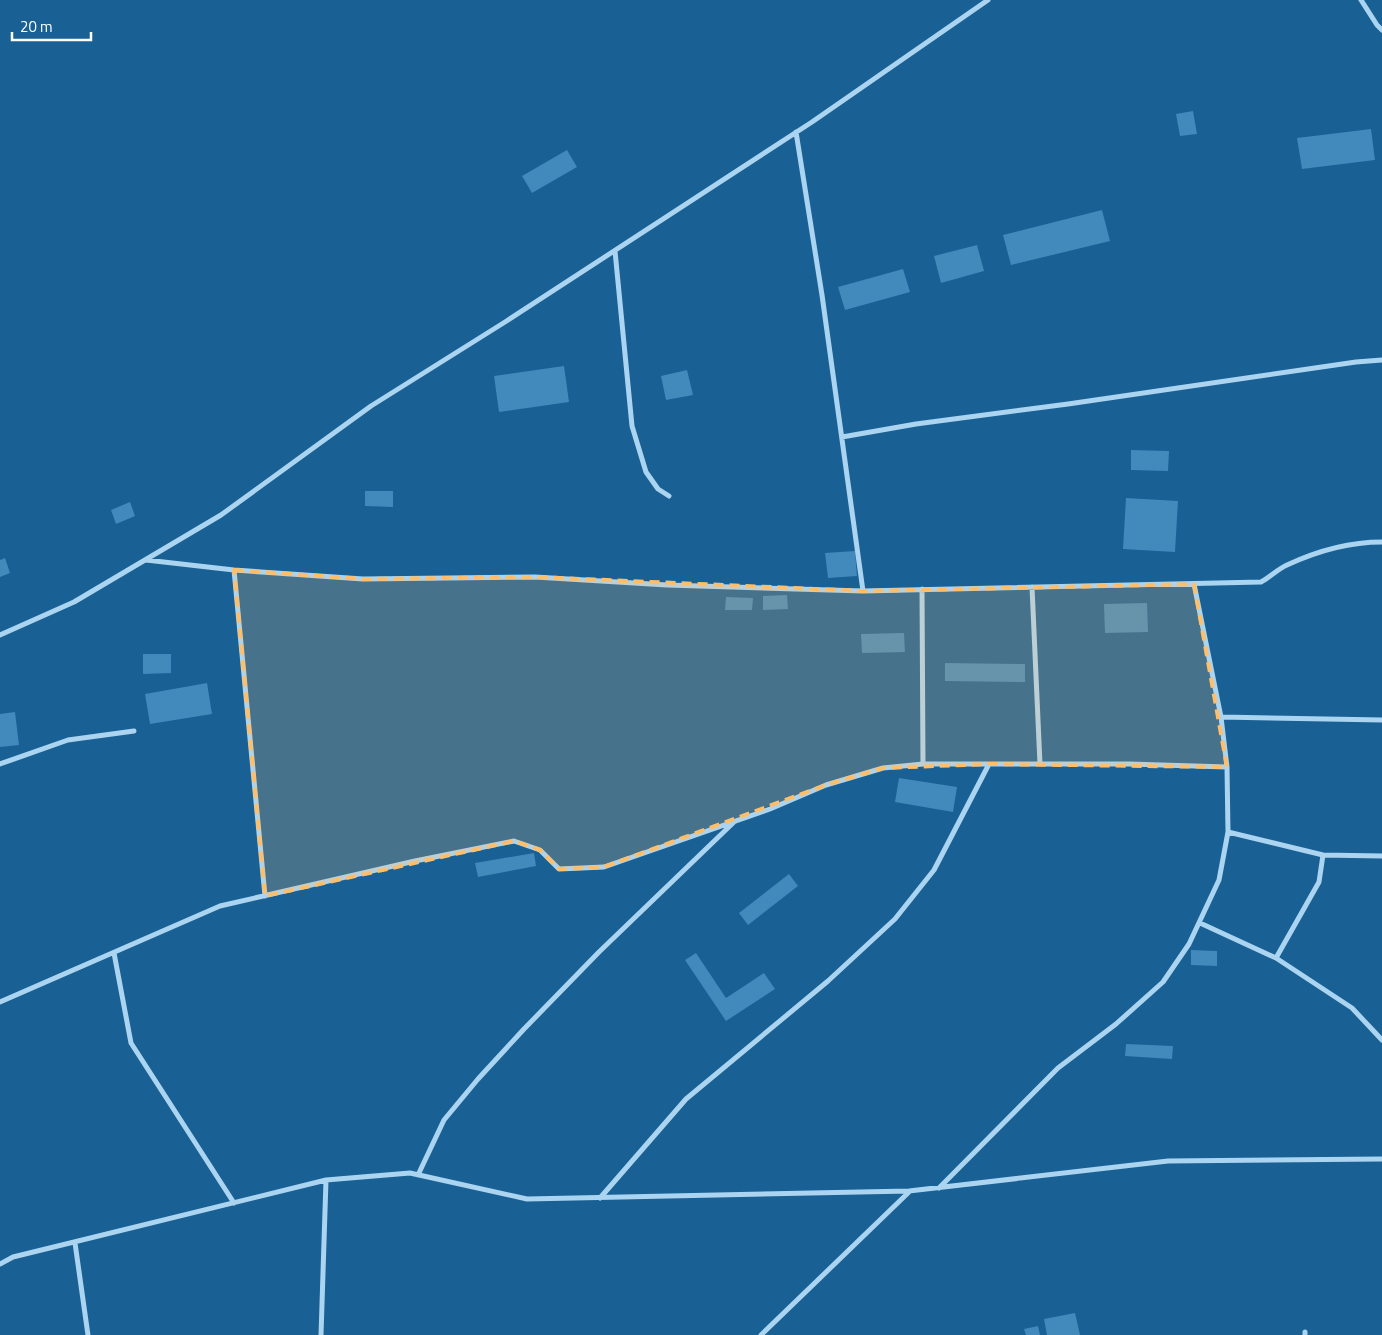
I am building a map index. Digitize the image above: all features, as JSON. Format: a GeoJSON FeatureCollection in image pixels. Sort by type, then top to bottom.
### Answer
{"type":"FeatureCollection","features":[{"type":"Feature","properties":{"kind":"street"},"geometry":{"type":"LineString","coordinates":[[0,635],[74,602],[221,515],[371,406],[505,322],[796,132],[988,0]]}},
{"type":"Feature","properties":{"kind":"street"},"geometry":{"type":"LineString","coordinates":[[1361,0],[1376,25],[1382,30]]}},
{"type":"Feature","properties":{"kind":"street"},"geometry":{"type":"LineString","coordinates":[[796,132],[822,295],[863,591]]}},
{"type":"Feature","properties":{"kind":"street"},"geometry":{"type":"LineString","coordinates":[[615,251],[632,426],[646,472],[658,489],[669,496]]}},
{"type":"Feature","properties":{"kind":"street"},"geometry":{"type":"LineString","coordinates":[[842,437],[916,424],[1356,362],[1382,360]]}},
{"type":"Feature","properties":{"kind":"street"},"geometry":{"type":"LineString","coordinates":[[146,560],[234,570],[364,579],[536,577],[667,585],[863,591],[1261,582],[1286,566],[1325,550],[1368,542],[1382,542]]}},
{"type":"Feature","properties":{"kind":"street"},"geometry":{"type":"LineString","coordinates":[[234,570],[265,896]]}},
{"type":"Feature","properties":{"kind":"street"},"geometry":{"type":"LineString","coordinates":[[938,1188],[1058,1068],[1116,1024],[1163,982],[1189,944],[1219,880],[1228,832],[1227,767],[1221,717],[1194,584]]}},
{"type":"Feature","properties":{"kind":"street"},"geometry":{"type":"LineString","coordinates":[[1032,587],[1040,764]]}},
{"type":"Feature","properties":{"kind":"street"},"geometry":{"type":"LineString","coordinates":[[922,589],[923,764]]}},
{"type":"Feature","properties":{"kind":"street"},"geometry":{"type":"LineString","coordinates":[[1221,717],[1382,720]]}},
{"type":"Feature","properties":{"kind":"street"},"geometry":{"type":"LineString","coordinates":[[0,764],[68,740],[134,731]]}},
{"type":"Feature","properties":{"kind":"street"},"geometry":{"type":"LineString","coordinates":[[0,1002],[220,906],[514,840],[540,850],[559,869],[604,866],[735,821],[826,785],[883,768],[923,764],[1129,764],[1227,767]]}},
{"type":"Feature","properties":{"kind":"street"},"geometry":{"type":"LineString","coordinates":[[600,1198],[686,1099],[828,981],[895,919],[934,870],[989,764]]}},
{"type":"Feature","properties":{"kind":"street"},"geometry":{"type":"LineString","coordinates":[[418,1175],[444,1120],[478,1080],[524,1029],[599,952],[735,821]]}},
{"type":"Feature","properties":{"kind":"street"},"geometry":{"type":"LineString","coordinates":[[1228,832],[1323,855],[1382,856]]}},
{"type":"Feature","properties":{"kind":"street"},"geometry":{"type":"LineString","coordinates":[[1276,958],[1319,882],[1323,855]]}},
{"type":"Feature","properties":{"kind":"street"},"geometry":{"type":"LineString","coordinates":[[1200,923],[1276,958],[1352,1008],[1382,1040]]}},
{"type":"Feature","properties":{"kind":"street"},"geometry":{"type":"LineString","coordinates":[[114,953],[131,1043],[234,1203]]}},
{"type":"Feature","properties":{"kind":"street"},"geometry":{"type":"LineString","coordinates":[[0,1264],[13,1257],[326,1180],[410,1173],[527,1199],[600,1198],[910,1191],[1168,1161],[1382,1159]]}},
{"type":"Feature","properties":{"kind":"street"},"geometry":{"type":"LineString","coordinates":[[321,1335],[326,1180]]}},
{"type":"Feature","properties":{"kind":"street"},"geometry":{"type":"LineString","coordinates":[[761,1335],[910,1191]]}},
{"type":"Feature","properties":{"kind":"street"},"geometry":{"type":"LineString","coordinates":[[74,1243],[88,1335]]}},
{"type":"Feature","properties":{"kind":"highlighted area"},"geometry":{"type":"Polygon","coordinates":[[[234,570],[363,579],[535,577],[863,591],[1194,584],[1227,767],[989,764],[883,768],[826,785],[604,867],[559,869],[540,850],[514,841],[265,896],[234,570]]]}},
{"type":"Feature","properties":{"kind":"building"},"geometry":{"type":"Polygon","coordinates":[[[1193,111],[1197,134],[1180,136],[1176,114],[1193,111]]]}},
{"type":"Feature","properties":{"kind":"building"},"geometry":{"type":"Polygon","coordinates":[[[1371,129],[1375,160],[1302,169],[1297,138],[1371,129]]]}},
{"type":"Feature","properties":{"kind":"building"},"geometry":{"type":"Polygon","coordinates":[[[567,150],[577,167],[532,193],[522,176],[567,150]]]}},
{"type":"Feature","properties":{"kind":"building"},"geometry":{"type":"Polygon","coordinates":[[[1102,210],[1110,241],[1011,265],[1003,235],[1102,210]]]}},
{"type":"Feature","properties":{"kind":"building"},"geometry":{"type":"Polygon","coordinates":[[[977,245],[984,271],[941,283],[934,256],[977,245]]]}},
{"type":"Feature","properties":{"kind":"building"},"geometry":{"type":"Polygon","coordinates":[[[903,269],[910,292],[845,310],[838,287],[903,269]]]}},
{"type":"Feature","properties":{"kind":"building"},"geometry":{"type":"Polygon","coordinates":[[[564,366],[569,402],[499,412],[494,376],[564,366]]]}},
{"type":"Feature","properties":{"kind":"building"},"geometry":{"type":"Polygon","coordinates":[[[687,370],[693,395],[666,400],[661,376],[687,370]]]}},
{"type":"Feature","properties":{"kind":"building"},"geometry":{"type":"Polygon","coordinates":[[[1131,450],[1169,451],[1168,471],[1131,470],[1131,450]]]}},
{"type":"Feature","properties":{"kind":"building"},"geometry":{"type":"Polygon","coordinates":[[[365,491],[393,491],[393,507],[365,506],[365,491]]]}},
{"type":"Feature","properties":{"kind":"building"},"geometry":{"type":"Polygon","coordinates":[[[1126,498],[1178,501],[1175,552],[1123,549],[1126,498]]]}},
{"type":"Feature","properties":{"kind":"building"},"geometry":{"type":"Polygon","coordinates":[[[130,502],[135,516],[116,524],[111,510],[130,502]]]}},
{"type":"Feature","properties":{"kind":"building"},"geometry":{"type":"Polygon","coordinates":[[[855,551],[857,576],[828,578],[825,553],[855,551]]]}},
{"type":"Feature","properties":{"kind":"building"},"geometry":{"type":"Polygon","coordinates":[[[5,558],[10,573],[0,577],[0,560],[5,558]]]}},
{"type":"Feature","properties":{"kind":"building"},"geometry":{"type":"Polygon","coordinates":[[[787,595],[788,609],[763,610],[763,596],[787,595]]]}},
{"type":"Feature","properties":{"kind":"building"},"geometry":{"type":"Polygon","coordinates":[[[726,597],[753,598],[752,610],[725,610],[726,597]]]}},
{"type":"Feature","properties":{"kind":"building"},"geometry":{"type":"Polygon","coordinates":[[[1147,603],[1148,632],[1105,633],[1104,604],[1147,603]]]}},
{"type":"Feature","properties":{"kind":"building"},"geometry":{"type":"Polygon","coordinates":[[[904,633],[905,652],[862,653],[861,634],[904,633]]]}},
{"type":"Feature","properties":{"kind":"building"},"geometry":{"type":"Polygon","coordinates":[[[143,654],[171,654],[171,673],[143,674],[143,654]]]}},
{"type":"Feature","properties":{"kind":"building"},"geometry":{"type":"Polygon","coordinates":[[[945,663],[1025,664],[1025,682],[945,681],[945,663]]]}},
{"type":"Feature","properties":{"kind":"building"},"geometry":{"type":"Polygon","coordinates":[[[207,683],[212,714],[150,724],[145,694],[207,683]]]}},
{"type":"Feature","properties":{"kind":"building"},"geometry":{"type":"Polygon","coordinates":[[[15,712],[19,745],[0,747],[0,714],[15,712]]]}},
{"type":"Feature","properties":{"kind":"building"},"geometry":{"type":"Polygon","coordinates":[[[899,778],[957,787],[953,812],[895,802],[899,778]]]}},
{"type":"Feature","properties":{"kind":"building"},"geometry":{"type":"Polygon","coordinates":[[[534,853],[536,866],[478,877],[475,863],[534,853]]]}},
{"type":"Feature","properties":{"kind":"building"},"geometry":{"type":"Polygon","coordinates":[[[789,874],[798,886],[748,925],[739,913],[789,874]]]}},
{"type":"Feature","properties":{"kind":"building"},"geometry":{"type":"Polygon","coordinates":[[[1191,950],[1217,951],[1217,966],[1191,965],[1191,950]]]}},
{"type":"Feature","properties":{"kind":"building"},"geometry":{"type":"Polygon","coordinates":[[[696,953],[726,998],[764,973],[775,989],[726,1021],[685,960],[696,953]]]}},
{"type":"Feature","properties":{"kind":"building"},"geometry":{"type":"Polygon","coordinates":[[[1126,1044],[1173,1046],[1172,1059],[1125,1056],[1126,1044]]]}},
{"type":"Feature","properties":{"kind":"building"},"geometry":{"type":"Polygon","coordinates":[[[1075,1313],[1080,1335],[1047,1335],[1044,1319],[1075,1313]]]}},
{"type":"Feature","properties":{"kind":"building"},"geometry":{"type":"Polygon","coordinates":[[[1038,1326],[1040,1335],[1026,1335],[1024,1329],[1038,1326]]]}}]}
